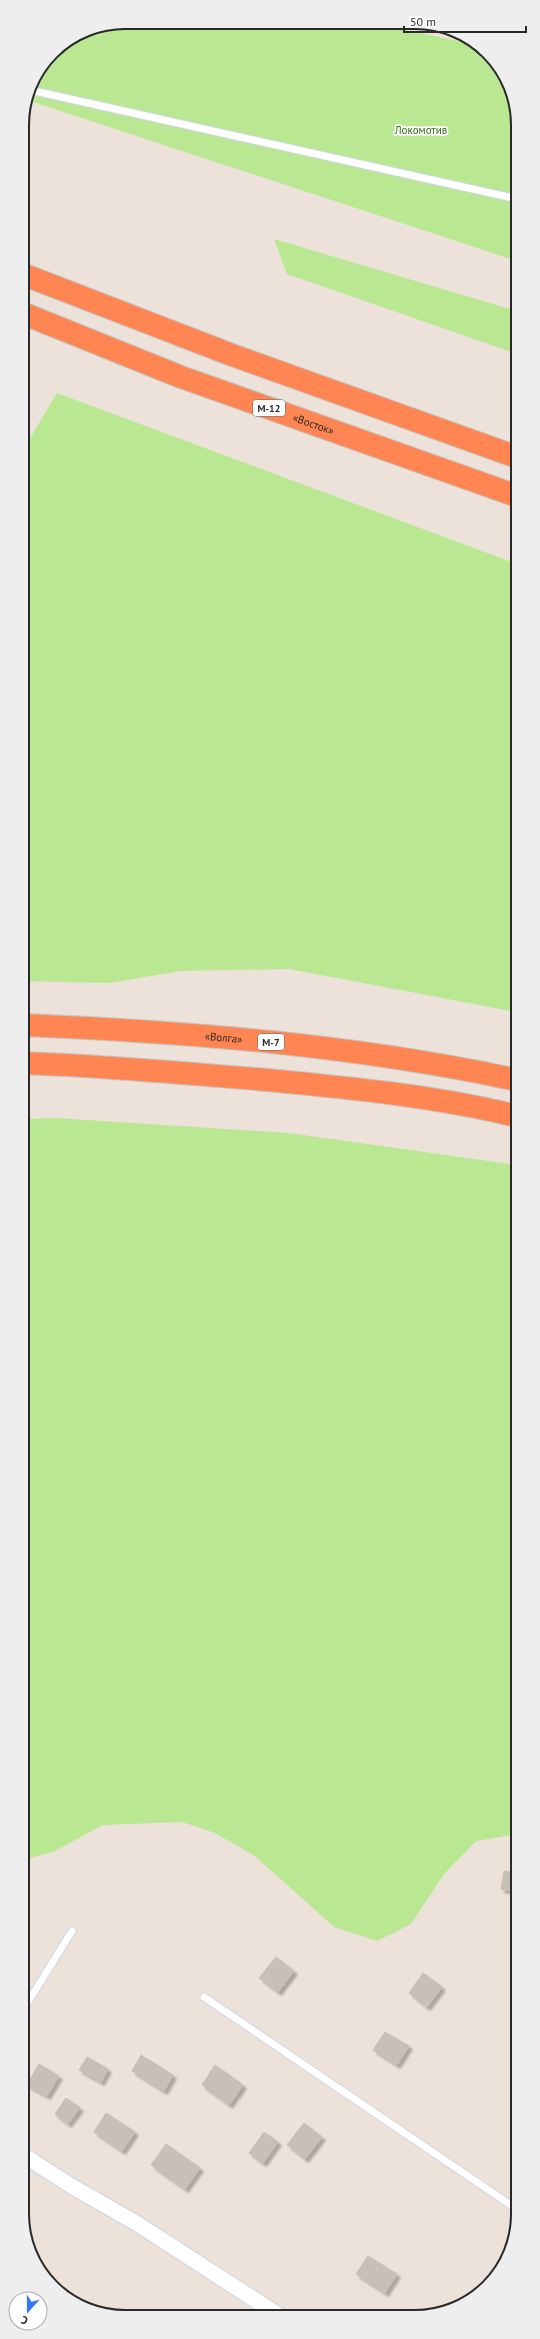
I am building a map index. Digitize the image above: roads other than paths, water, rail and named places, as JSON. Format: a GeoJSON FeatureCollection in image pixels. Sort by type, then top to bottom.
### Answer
{"type":"FeatureCollection","features":[{"type":"Feature","properties":{"kind":"highway"},"geometry":{"type":"LineString","coordinates":[[29,277],[232,356],[511,456]]}},
{"type":"Feature","properties":{"kind":"highway","name":"«Восток»"},"geometry":{"type":"LineString","coordinates":[[29,316],[182,377],[511,494]]}},
{"type":"Feature","properties":{"kind":"highway","name":"«Волга»"},"geometry":{"type":"LineString","coordinates":[[29,1025],[106,1028],[358,1051],[460,1067],[511,1079]]}},
{"type":"Feature","properties":{"kind":"highway"},"geometry":{"type":"LineString","coordinates":[[29,1063],[99,1066],[366,1089],[511,1115]]}},
{"type":"Feature","properties":{"kind":"street"},"geometry":{"type":"LineString","coordinates":[[29,2159],[73,2187],[136,2223],[271,2310]]}},
{"type":"Feature","properties":{"kind":"lane"},"geometry":{"type":"LineString","coordinates":[[35,91],[511,198]]}},
{"type":"Feature","properties":{"kind":"lane"},"geometry":{"type":"LineString","coordinates":[[29,2000],[72,1931]]}},
{"type":"Feature","properties":{"kind":"lane"},"geometry":{"type":"LineString","coordinates":[[204,1997],[511,2205]]}},
{"type":"Feature","properties":{"kind":"park label","name":"Локомотив"},"geometry":{"type":"Point","coordinates":[421,130]}}]}
